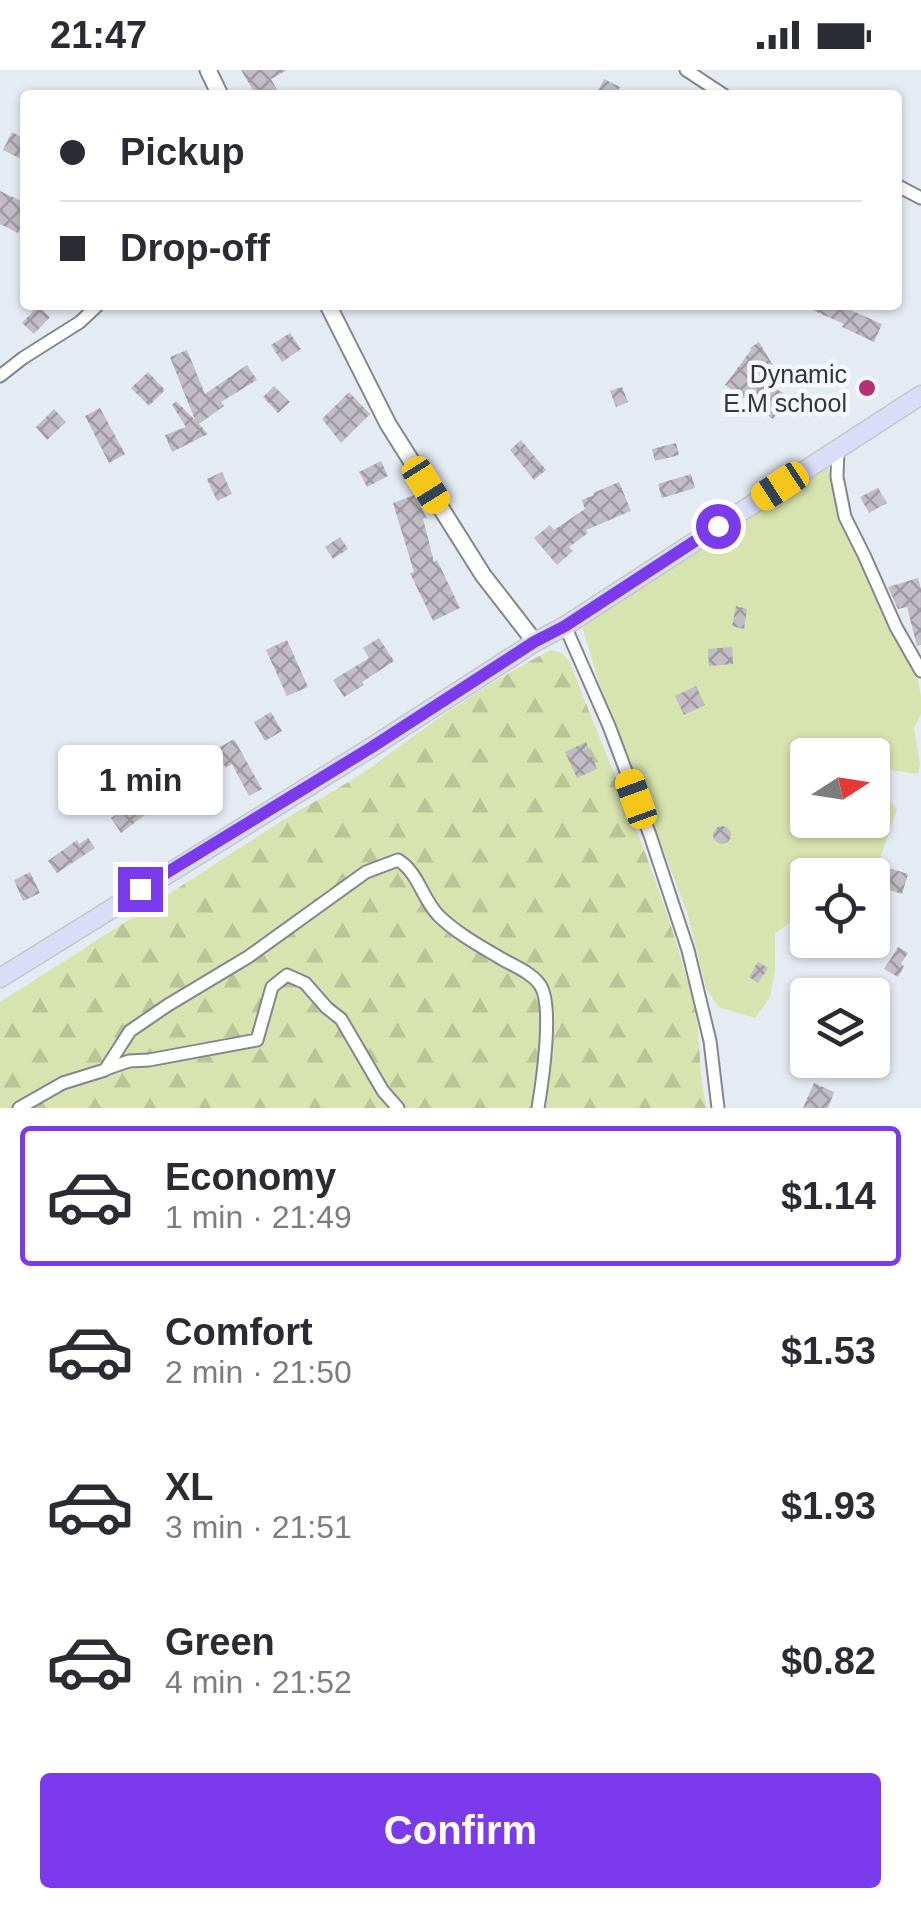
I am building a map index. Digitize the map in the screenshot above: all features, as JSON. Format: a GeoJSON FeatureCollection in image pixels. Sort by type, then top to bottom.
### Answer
{"type":"FeatureCollection","features":[{"type":"Feature","properties":{"kind":"main road"},"geometry":{"type":"LineString","coordinates":[[0,978],[565,626],[921,395]]}},
{"type":"Feature","properties":{"kind":"street"},"geometry":{"type":"LineString","coordinates":[[686,70],[716,90]]}},
{"type":"Feature","properties":{"kind":"street"},"geometry":{"type":"LineString","coordinates":[[0,376],[93,310]]}},
{"type":"Feature","properties":{"kind":"street"},"geometry":{"type":"LineString","coordinates":[[331,310],[388,424],[483,575],[534,642]]}},
{"type":"Feature","properties":{"kind":"street"},"geometry":{"type":"LineString","coordinates":[[838,449],[837,477],[845,517],[921,671]]}},
{"type":"Feature","properties":{"kind":"street"},"geometry":{"type":"LineString","coordinates":[[565,626],[616,744],[688,950],[710,1041],[718,1108]]}},
{"type":"Feature","properties":{"kind":"street"},"geometry":{"type":"LineString","coordinates":[[105,1070],[130,1031],[248,958],[366,872],[398,860],[409,866],[438,915],[541,986],[546,1036],[538,1108]]}},
{"type":"Feature","properties":{"kind":"street"},"geometry":{"type":"LineString","coordinates":[[19,1108],[63,1083],[129,1061],[257,1040],[272,987],[287,974],[305,983],[341,1019],[383,1091],[398,1108]]}},
{"type":"Feature","properties":{"kind":"green space"},"geometry":{"type":"Polygon","coordinates":[[[827,467],[842,518],[917,676],[921,714],[914,728],[920,765],[918,774],[890,770],[890,738],[790,738],[790,838],[887,838],[880,858],[790,858],[790,922],[775,934],[770,997],[755,1018],[718,1007],[706,988],[687,912],[600,686],[582,626],[827,467]]]}},
{"type":"Feature","properties":{"kind":"green space"},"geometry":{"type":"Polygon","coordinates":[[[551,650],[562,653],[569,661],[667,915],[696,1014],[707,1108],[0,1108],[0,1002],[360,774],[482,690],[551,650]]]}},
{"type":"Feature","properties":{"kind":"green space"},"geometry":{"type":"Polygon","coordinates":[[[890,801],[897,809],[890,829],[890,801]]]}},
{"type":"Feature","properties":{"kind":"building"},"geometry":{"type":"Polygon","coordinates":[[[241,70],[287,70],[271,79],[277,90],[253,90],[241,70]]]}},
{"type":"Feature","properties":{"kind":"building"},"geometry":{"type":"Polygon","coordinates":[[[604,79],[620,87],[618,90],[598,90],[604,79]]]}},
{"type":"Feature","properties":{"kind":"building"},"geometry":{"type":"Polygon","coordinates":[[[12,132],[20,136],[20,158],[3,150],[12,132]]]}},
{"type":"Feature","properties":{"kind":"building"},"geometry":{"type":"Polygon","coordinates":[[[0,191],[20,201],[20,229],[18,233],[0,224],[0,191]]]}},
{"type":"Feature","properties":{"kind":"building"},"geometry":{"type":"Polygon","coordinates":[[[34,310],[42,310],[50,317],[34,334],[22,323],[34,310]]]}},
{"type":"Feature","properties":{"kind":"building"},"geometry":{"type":"Polygon","coordinates":[[[812,310],[850,310],[882,324],[874,342],[842,327],[844,324],[812,310]]]}},
{"type":"Feature","properties":{"kind":"building"},"geometry":{"type":"Polygon","coordinates":[[[290,333],[301,349],[282,362],[271,345],[290,333]]]}},
{"type":"Feature","properties":{"kind":"building"},"geometry":{"type":"Polygon","coordinates":[[[759,342],[777,372],[764,380],[788,397],[773,419],[725,385],[750,348],[759,342]]]}},
{"type":"Feature","properties":{"kind":"building"},"geometry":{"type":"Polygon","coordinates":[[[187,350],[205,394],[247,365],[257,380],[221,402],[224,406],[199,424],[208,434],[172,452],[165,435],[186,427],[172,405],[176,401],[195,420],[170,357],[187,350]]]}},
{"type":"Feature","properties":{"kind":"building"},"geometry":{"type":"Polygon","coordinates":[[[148,372],[165,390],[149,406],[131,388],[148,372]]]}},
{"type":"Feature","properties":{"kind":"building"},"geometry":{"type":"Polygon","coordinates":[[[274,386],[290,402],[278,413],[263,397],[274,386]]]}},
{"type":"Feature","properties":{"kind":"building"},"geometry":{"type":"Polygon","coordinates":[[[622,387],[628,402],[616,407],[610,391],[622,387]]]}},
{"type":"Feature","properties":{"kind":"building"},"geometry":{"type":"Polygon","coordinates":[[[349,392],[370,414],[341,443],[322,419],[349,392]]]}},
{"type":"Feature","properties":{"kind":"building"},"geometry":{"type":"Polygon","coordinates":[[[100,408],[125,454],[109,463],[85,416],[100,408]]]}},
{"type":"Feature","properties":{"kind":"building"},"geometry":{"type":"Polygon","coordinates":[[[54,409],[66,422],[47,440],[36,427],[54,409]]]}},
{"type":"Feature","properties":{"kind":"building"},"geometry":{"type":"Polygon","coordinates":[[[521,440],[546,470],[534,480],[510,450],[521,440]]]}},
{"type":"Feature","properties":{"kind":"building"},"geometry":{"type":"Polygon","coordinates":[[[676,443],[679,455],[655,461],[652,449],[676,443]]]}},
{"type":"Feature","properties":{"kind":"building"},"geometry":{"type":"Polygon","coordinates":[[[381,461],[388,476],[367,487],[359,472],[381,461]]]}},
{"type":"Feature","properties":{"kind":"building"},"geometry":{"type":"Polygon","coordinates":[[[222,472],[232,494],[217,501],[207,479],[222,472]]]}},
{"type":"Feature","properties":{"kind":"building"},"geometry":{"type":"Polygon","coordinates":[[[691,474],[695,488],[662,498],[658,484],[691,474]]]}},
{"type":"Feature","properties":{"kind":"building"},"geometry":{"type":"Polygon","coordinates":[[[619,482],[631,511],[586,530],[588,533],[569,547],[573,551],[557,565],[534,538],[550,525],[554,530],[585,509],[582,500],[619,482]]]}},
{"type":"Feature","properties":{"kind":"building"},"geometry":{"type":"Polygon","coordinates":[[[878,488],[887,503],[869,513],[860,497],[878,488]]]}},
{"type":"Feature","properties":{"kind":"building"},"geometry":{"type":"Polygon","coordinates":[[[414,495],[427,518],[423,519],[434,562],[437,560],[460,608],[433,621],[410,573],[414,572],[393,503],[414,495]]]}},
{"type":"Feature","properties":{"kind":"building"},"geometry":{"type":"Polygon","coordinates":[[[340,537],[348,549],[333,559],[325,547],[340,537]]]}},
{"type":"Feature","properties":{"kind":"building"},"geometry":{"type":"Polygon","coordinates":[[[918,578],[921,645],[917,646],[907,607],[898,609],[888,587],[918,578]]]}},
{"type":"Feature","properties":{"kind":"building"},"geometry":{"type":"Polygon","coordinates":[[[736,606],[747,609],[744,629],[732,626],[736,606]]]}},
{"type":"Feature","properties":{"kind":"building"},"geometry":{"type":"Polygon","coordinates":[[[379,638],[394,661],[344,697],[333,680],[369,658],[363,648],[379,638]]]}},
{"type":"Feature","properties":{"kind":"building"},"geometry":{"type":"Polygon","coordinates":[[[287,640],[308,687],[287,696],[266,650],[287,640]]]}},
{"type":"Feature","properties":{"kind":"building"},"geometry":{"type":"Polygon","coordinates":[[[732,647],[733,664],[709,666],[708,649],[732,647]]]}},
{"type":"Feature","properties":{"kind":"building"},"geometry":{"type":"Polygon","coordinates":[[[696,686],[705,705],[684,715],[675,696],[696,686]]]}},
{"type":"Feature","properties":{"kind":"building"},"geometry":{"type":"Polygon","coordinates":[[[271,712],[282,731],[265,741],[254,722],[271,712]]]}},
{"type":"Feature","properties":{"kind":"building"},"geometry":{"type":"Polygon","coordinates":[[[234,739],[262,789],[249,796],[232,764],[226,768],[223,764],[193,782],[181,763],[196,754],[199,759],[234,739]]]}},
{"type":"Feature","properties":{"kind":"building"},"geometry":{"type":"Polygon","coordinates":[[[586,742],[597,769],[577,778],[565,752],[586,742]]]}},
{"type":"Feature","properties":{"kind":"building"},"geometry":{"type":"Polygon","coordinates":[[[183,780],[193,795],[180,804],[170,788],[183,780]]]}},
{"type":"Feature","properties":{"kind":"building"},"geometry":{"type":"Polygon","coordinates":[[[138,787],[153,809],[121,833],[111,818],[126,808],[120,799],[138,787]]]}},
{"type":"Feature","properties":{"kind":"building"},"geometry":{"type":"Polygon","coordinates":[[[722,826],[731,835],[722,844],[713,835],[722,826]]]}},
{"type":"Feature","properties":{"kind":"building"},"geometry":{"type":"Polygon","coordinates":[[[88,838],[95,848],[57,873],[48,861],[77,840],[79,844],[88,838]]]}},
{"type":"Feature","properties":{"kind":"building"},"geometry":{"type":"Polygon","coordinates":[[[890,868],[908,874],[902,894],[890,890],[890,868]]]}},
{"type":"Feature","properties":{"kind":"building"},"geometry":{"type":"Polygon","coordinates":[[[30,872],[40,893],[23,901],[14,880],[30,872]]]}},
{"type":"Feature","properties":{"kind":"building"},"geometry":{"type":"Polygon","coordinates":[[[898,947],[908,953],[898,977],[884,969],[898,947]]]}},
{"type":"Feature","properties":{"kind":"building"},"geometry":{"type":"Polygon","coordinates":[[[758,962],[768,968],[758,983],[749,977],[758,962]]]}},
{"type":"Feature","properties":{"kind":"building"},"geometry":{"type":"Polygon","coordinates":[[[814,1083],[834,1092],[828,1108],[803,1108],[814,1083]]]}},
{"type":"Feature","properties":{"kind":"place","name":"Dynamic E.M school"},"geometry":{"type":"Point","coordinates":[867,388]}},
{"type":"Feature","properties":{"kind":"route"},"geometry":{"type":"LineString","coordinates":[[140,889],[565,626],[718,526]]}}]}
